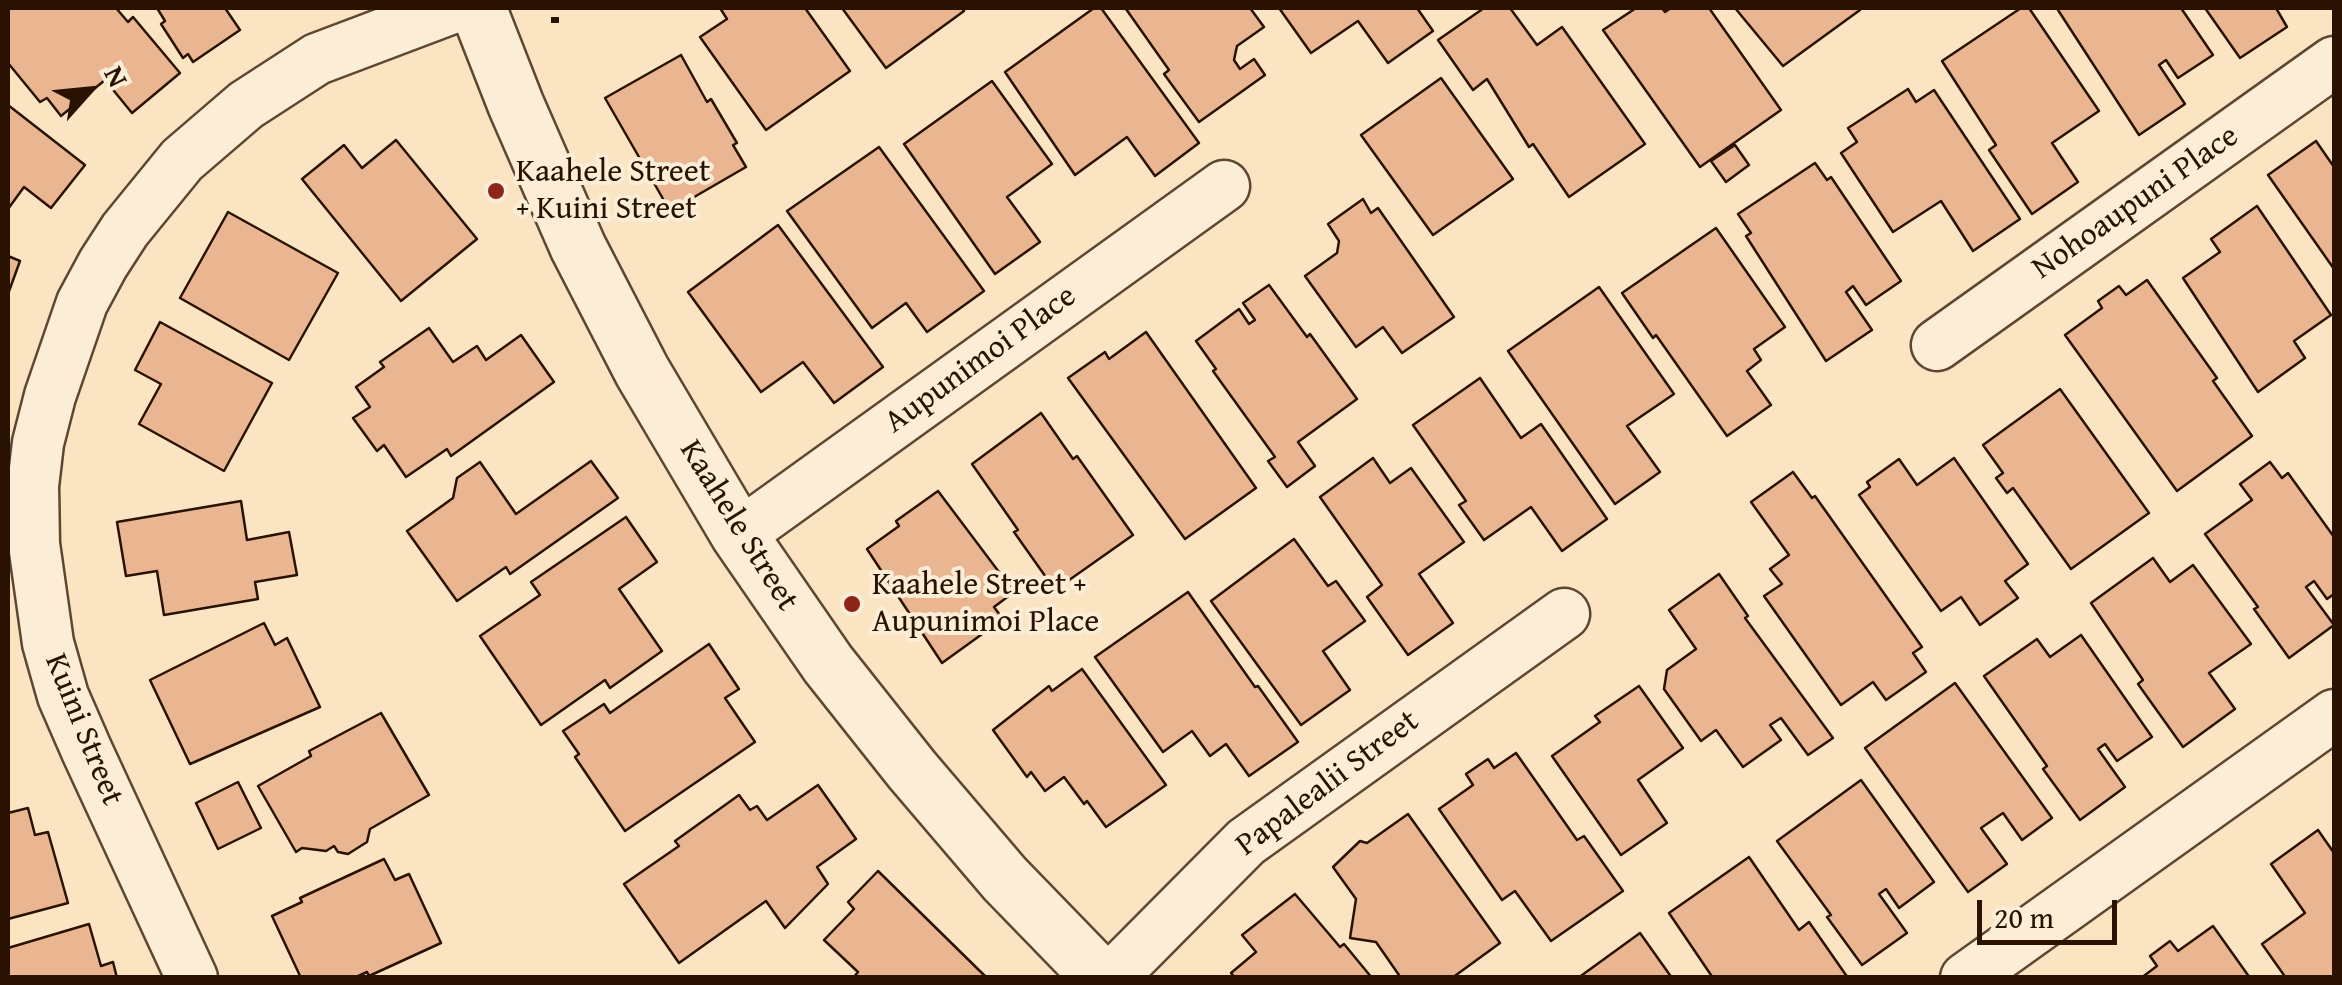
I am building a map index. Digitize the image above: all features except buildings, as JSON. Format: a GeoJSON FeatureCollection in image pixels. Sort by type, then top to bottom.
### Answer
{"type":"FeatureCollection","features":[{"type":"Feature","properties":{"kind":"street","name":"Kuini Street"},"geometry":{"type":"LineString","coordinates":[[192,978],[75,724],[48,643],[34,544],[33,486],[38,442],[50,396],[82,303],[103,264],[125,230],[182,160],[246,105],[316,60],[452,8]]}},
{"type":"Feature","properties":{"kind":"street","name":"Kaahele Street"},"geometry":{"type":"LineString","coordinates":[[478,8],[578,247],[642,372],[739,534],[828,664],[912,770],[1005,879],[1101,978]]}},
{"type":"Feature","properties":{"kind":"street","name":"Nohoaupuni Place"},"geometry":{"type":"LineString","coordinates":[[1938,344],[2334,62]]}},
{"type":"Feature","properties":{"kind":"street","name":"Aupunimoi Place"},"geometry":{"type":"LineString","coordinates":[[739,534],[1224,186]]}},
{"type":"Feature","properties":{"kind":"street","name":"Papalealii Street"},"geometry":{"type":"LineString","coordinates":[[1111,978],[1246,842],[1564,614]]}},
{"type":"Feature","properties":{"kind":"street"},"geometry":{"type":"LineString","coordinates":[[1966,978],[2334,715]]}},
{"type":"Feature","properties":{"kind":"path"},"geometry":{"type":"LineString","coordinates":[[551,20],[562,20]]}},
{"type":"Feature","properties":{"kind":"place","name":"Kaahele Street + Kuini Street"},"geometry":{"type":"Point","coordinates":[496,191]}},
{"type":"Feature","properties":{"kind":"place","name":"Kaahele Street + Aupunimoi Place"},"geometry":{"type":"Point","coordinates":[852,604]}}]}
